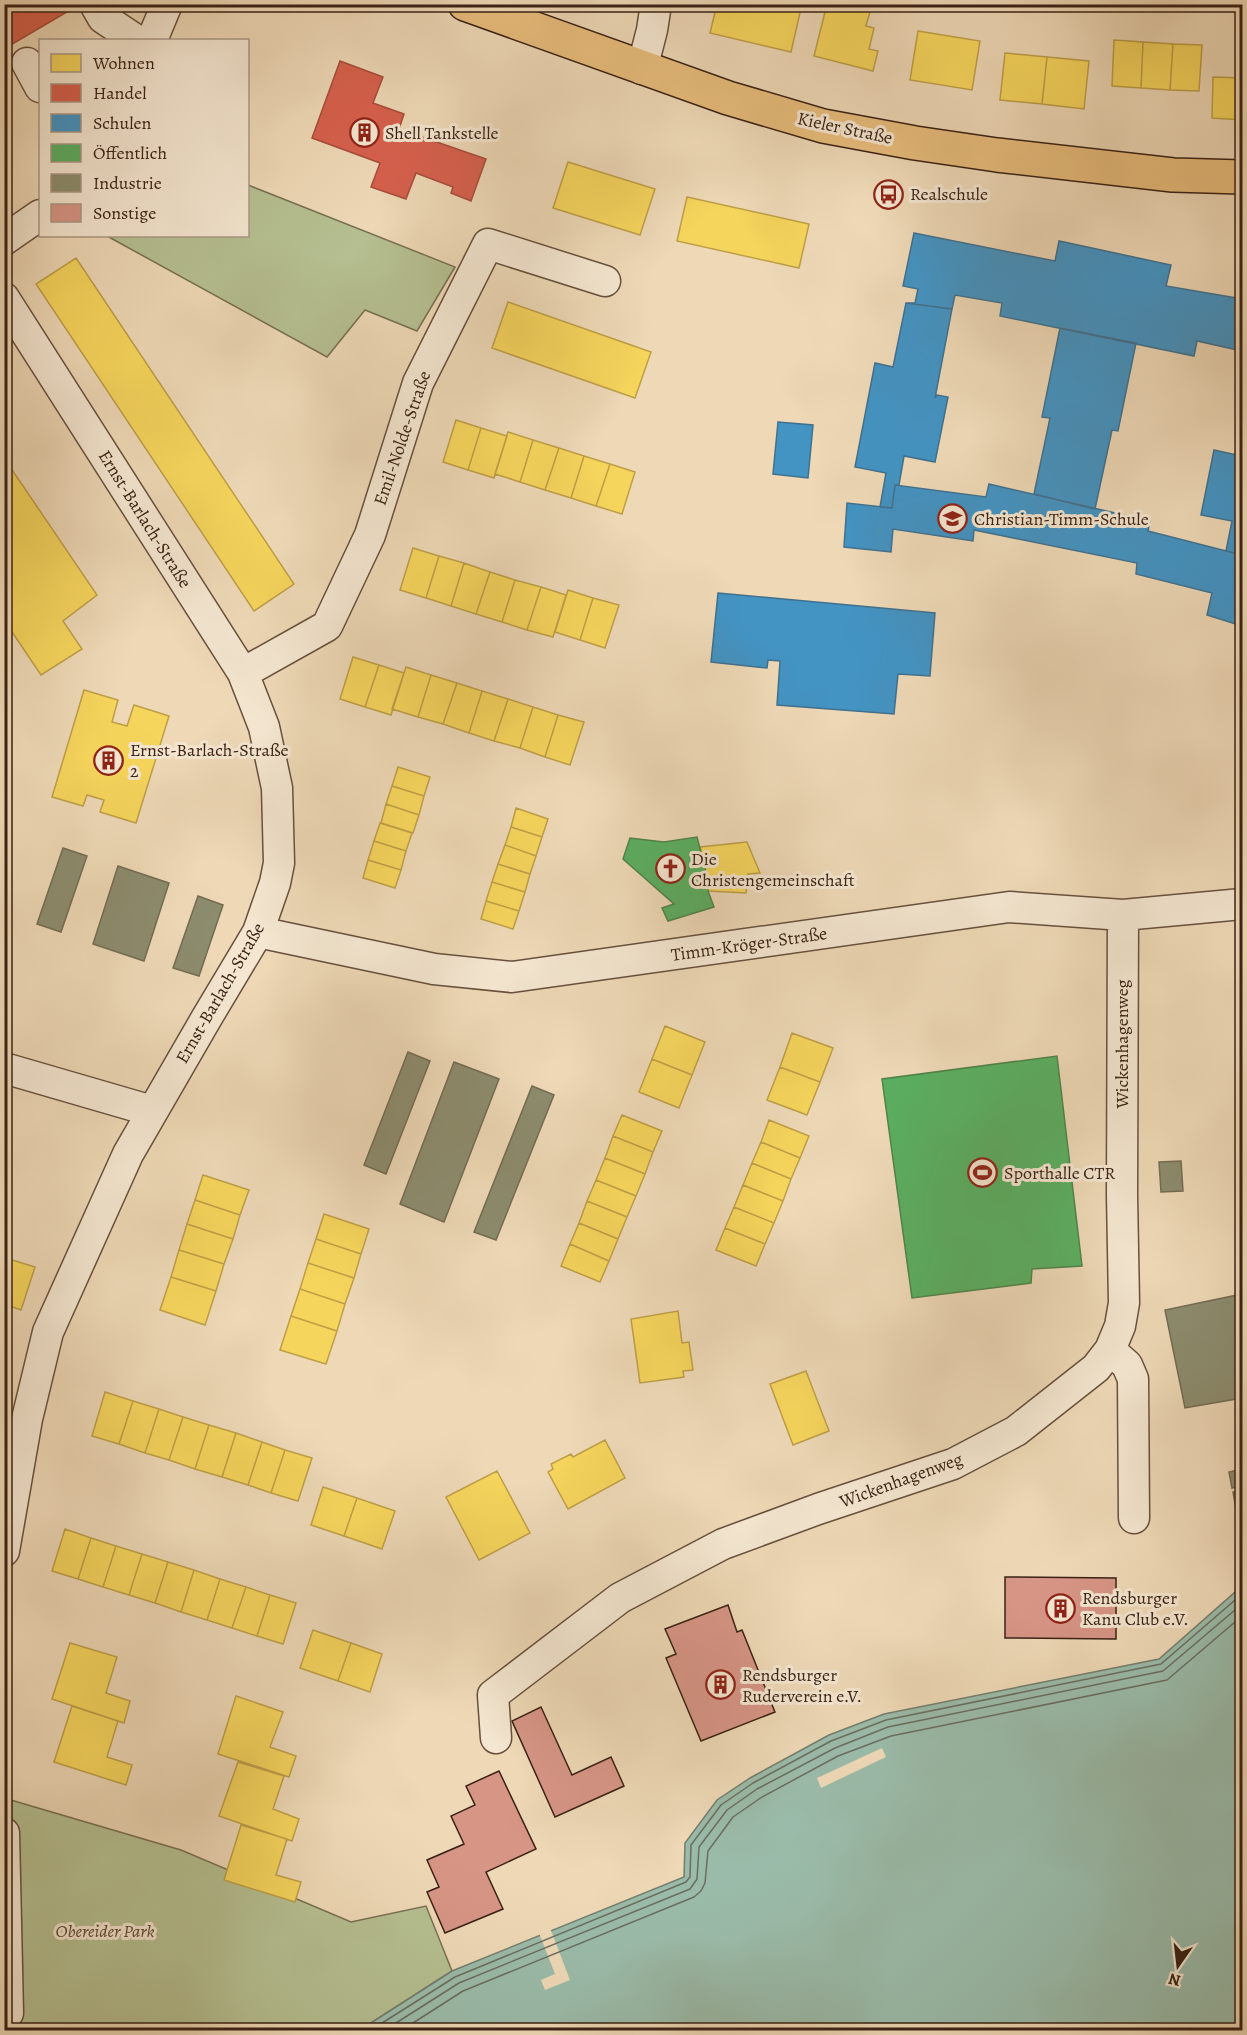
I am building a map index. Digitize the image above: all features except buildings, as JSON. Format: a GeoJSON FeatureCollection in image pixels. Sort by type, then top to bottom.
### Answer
{"type":"FeatureCollection","features":[{"type":"Feature","properties":{"kind":"main road","name":"Kieler Straße"},"geometry":{"type":"LineString","coordinates":[[465,4],[642,69],[728,98],[823,126],[997,155],[1173,175],[1242,177]]}},
{"type":"Feature","properties":{"kind":"street"},"geometry":{"type":"LineString","coordinates":[[95,4],[103,18],[134,39]]}},
{"type":"Feature","properties":{"kind":"street"},"geometry":{"type":"LineString","coordinates":[[152,39],[167,4]]}},
{"type":"Feature","properties":{"kind":"street"},"geometry":{"type":"LineString","coordinates":[[642,69],[656,4]]}},
{"type":"Feature","properties":{"kind":"street"},"geometry":{"type":"LineString","coordinates":[[4,240],[39,216]]}},
{"type":"Feature","properties":{"kind":"street","name":"Emil-Nolde-Straße"},"geometry":{"type":"LineString","coordinates":[[243,673],[327,626],[370,535],[418,383],[488,244],[605,281]]}},
{"type":"Feature","properties":{"kind":"street","name":"Ernst-Barlach-Straße"},"geometry":{"type":"LineString","coordinates":[[4,298],[243,673],[264,727],[277,788],[279,863],[258,932],[152,1111],[124,1165],[48,1332],[27,1419],[4,1551]]}},
{"type":"Feature","properties":{"kind":"street","name":"Timm-Kröger-Straße"},"geometry":{"type":"LineString","coordinates":[[258,932],[434,969],[512,977],[1009,907],[1123,915],[1242,904]]}},
{"type":"Feature","properties":{"kind":"street","name":"Wickenhagenweg"},"geometry":{"type":"LineString","coordinates":[[496,1738],[493,1695],[620,1598],[723,1545],[818,1509],[953,1464],[1016,1431],[1096,1368],[1110,1350],[1120,1326],[1124,1303],[1123,915]]}},
{"type":"Feature","properties":{"kind":"street"},"geometry":{"type":"LineString","coordinates":[[4,1068],[152,1111]]}},
{"type":"Feature","properties":{"kind":"street"},"geometry":{"type":"LineString","coordinates":[[1110,1350],[1127,1365],[1133,1379],[1134,1518]]}},
{"type":"Feature","properties":{"kind":"street"},"geometry":{"type":"LineString","coordinates":[[4,1833],[8,2013]]}},
{"type":"Feature","properties":{"kind":"green space"},"geometry":{"type":"Polygon","coordinates":[[[249,185],[455,267],[417,331],[365,310],[327,357],[109,237],[249,237],[249,185]]]}},
{"type":"Feature","properties":{"kind":"green space","name":"Obereider Park"},"geometry":{"type":"Polygon","coordinates":[[[4,1798],[181,1850],[351,1922],[426,1906],[452,1971],[360,2030],[5,2030],[4,1798]]]}},
{"type":"Feature","properties":{"kind":"water"},"geometry":{"type":"Polygon","coordinates":[[[1242,1586],[1242,2030],[360,2030],[452,1971],[684,1877],[685,1843],[717,1800],[750,1778],[829,1735],[884,1714],[1159,1659],[1242,1586]]]}},
{"type":"Feature","properties":{"kind":"pier"},"geometry":{"type":"Polygon","coordinates":[[[882,1748],[886,1757],[821,1788],[817,1778],[882,1748]]]}},
{"type":"Feature","properties":{"kind":"pier"},"geometry":{"type":"Polygon","coordinates":[[[550,1928],[570,1980],[545,1990],[541,1980],[555,1974],[539,1933],[550,1928]]]}},
{"type":"Feature","properties":{"kind":"place","name":"Shell Tankstelle"},"geometry":{"type":"Point","coordinates":[364,133]}},
{"type":"Feature","properties":{"kind":"place","name":"Realschule"},"geometry":{"type":"Point","coordinates":[889,194]}},
{"type":"Feature","properties":{"kind":"place","name":"Christian-Timm-Schule"},"geometry":{"type":"Point","coordinates":[953,519]}},
{"type":"Feature","properties":{"kind":"place","name":"Ernst-Barlach-Straße 2"},"geometry":{"type":"Point","coordinates":[109,760]}},
{"type":"Feature","properties":{"kind":"place","name":"Die Christengemeinschaft"},"geometry":{"type":"Point","coordinates":[670,869]}},
{"type":"Feature","properties":{"kind":"place","name":"Sporthalle CTR"},"geometry":{"type":"Point","coordinates":[983,1173]}},
{"type":"Feature","properties":{"kind":"place","name":"Rendsburger Kanu Club e.V."},"geometry":{"type":"Point","coordinates":[1061,1608]}},
{"type":"Feature","properties":{"kind":"place","name":"Rendsburger Ruderverein e.V."},"geometry":{"type":"Point","coordinates":[721,1685]}}]}
